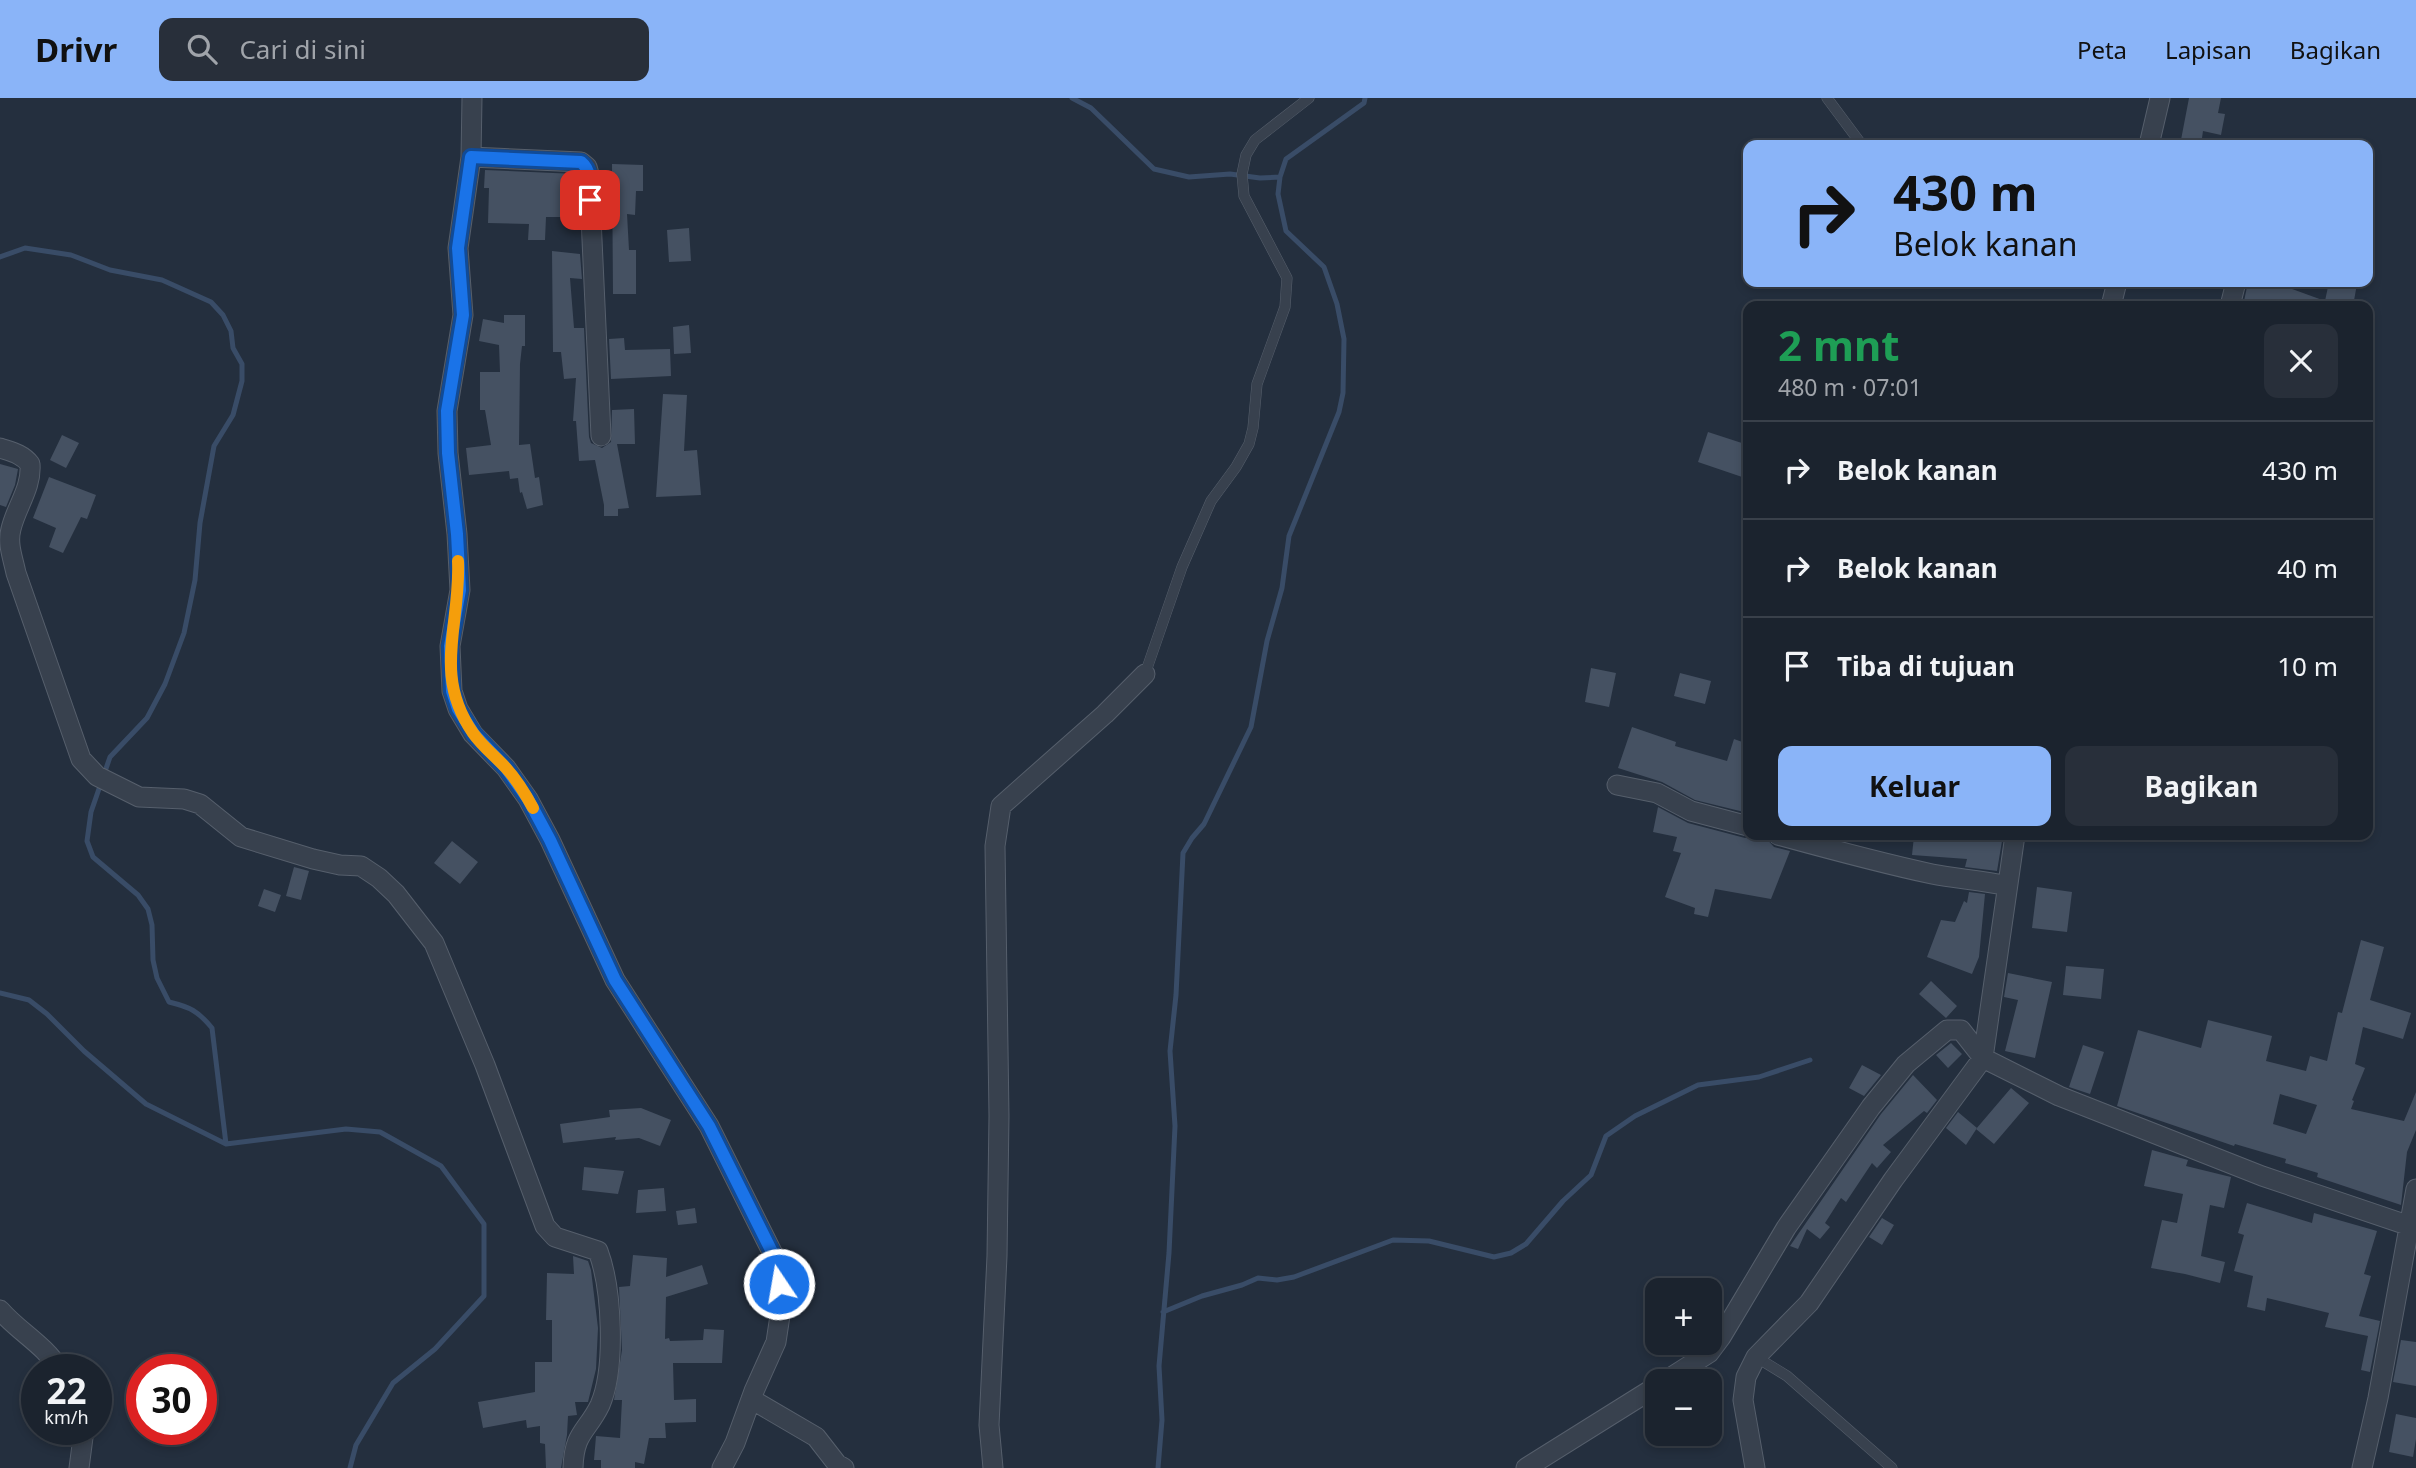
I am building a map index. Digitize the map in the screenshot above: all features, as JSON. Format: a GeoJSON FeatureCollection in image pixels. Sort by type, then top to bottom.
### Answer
{"type":"FeatureCollection","features":[{"type":"Feature","properties":{"kind":"street"},"geometry":{"type":"LineString","coordinates":[[472,98],[471,157],[458,248],[463,315],[447,411],[460,590],[450,646],[452,691],[458,709],[474,734],[506,768],[528,799],[615,980],[709,1126],[776,1260],[782,1308],[776,1342],[735,1443],[722,1468]]}},
{"type":"Feature","properties":{"kind":"street"},"geometry":{"type":"LineString","coordinates":[[2150,140],[2160,98]]}},
{"type":"Feature","properties":{"kind":"street"},"geometry":{"type":"LineString","coordinates":[[471,157],[581,162],[587,167],[601,436]]}},
{"type":"Feature","properties":{"kind":"street"},"geometry":{"type":"LineString","coordinates":[[0,448],[15,452],[30,464],[29,482],[11,528],[9,545],[16,573],[81,759],[97,776],[139,797],[184,799],[200,804],[242,837],[313,859],[361,866],[396,894],[434,943],[485,1065],[545,1226],[555,1237],[598,1251],[604,1268],[608,1305],[609,1366],[606,1388],[599,1408],[581,1432],[573,1452],[573,1468]]}},
{"type":"Feature","properties":{"kind":"street"},"geometry":{"type":"LineString","coordinates":[[993,1468],[989,1425],[997,1256],[999,1116],[995,846],[1001,806],[1105,714],[1145,674]]}},
{"type":"Feature","properties":{"kind":"street"},"geometry":{"type":"LineString","coordinates":[[1617,785],[1657,793],[1691,811],[1743,826]]}},
{"type":"Feature","properties":{"kind":"street"},"geometry":{"type":"LineString","coordinates":[[1796,840],[1876,862],[2007,886]]}},
{"type":"Feature","properties":{"kind":"street"},"geometry":{"type":"LineString","coordinates":[[1755,1468],[1742,1400],[1746,1377],[1756,1357],[1809,1303],[1893,1180],[1983,1058],[2014,840]]}},
{"type":"Feature","properties":{"kind":"street"},"geometry":{"type":"LineString","coordinates":[[1684,1369],[1709,1353],[1721,1337],[1786,1228],[1871,1107],[1906,1064],[1947,1030],[1961,1030],[1983,1058],[2071,1101],[2262,1175],[2413,1228]]}},
{"type":"Feature","properties":{"kind":"street"},"geometry":{"type":"LineString","coordinates":[[2362,1468],[2413,1228],[2416,1189]]}},
{"type":"Feature","properties":{"kind":"street"},"geometry":{"type":"LineString","coordinates":[[0,1310],[20,1331],[38,1342],[47,1354]]}},
{"type":"Feature","properties":{"kind":"street"},"geometry":{"type":"LineString","coordinates":[[1526,1468],[1645,1394]]}},
{"type":"Feature","properties":{"kind":"street"},"geometry":{"type":"LineString","coordinates":[[751,1399],[816,1437],[837,1464],[844,1468]]}},
{"type":"Feature","properties":{"kind":"street"},"geometry":{"type":"LineString","coordinates":[[79,1468],[82,1445]]}},
{"type":"Feature","properties":{"kind":"lane"},"geometry":{"type":"LineString","coordinates":[[1145,674],[1182,567],[1212,501],[1249,444],[1254,428],[1257,384],[1285,307],[1287,278],[1244,196],[1242,174],[1246,155],[1255,140],[1308,98]]}},
{"type":"Feature","properties":{"kind":"lane"},"geometry":{"type":"LineString","coordinates":[[1827,98],[1857,140]]}},
{"type":"Feature","properties":{"kind":"lane"},"geometry":{"type":"LineString","coordinates":[[1756,1357],[1787,1376],[1892,1468]]}},
{"type":"Feature","properties":{"kind":"building"},"geometry":{"type":"Polygon","coordinates":[[[2189,98],[2221,98],[2218,113],[2225,114],[2221,135],[2203,131],[2202,140],[2181,140],[2189,98]]]}},
{"type":"Feature","properties":{"kind":"building"},"geometry":{"type":"Polygon","coordinates":[[[612,164],[643,165],[643,191],[636,191],[635,215],[627,214],[629,250],[636,250],[636,294],[613,294],[612,164]]]}},
{"type":"Feature","properties":{"kind":"building"},"geometry":{"type":"Polygon","coordinates":[[[485,170],[576,174],[579,217],[546,217],[545,240],[528,240],[529,224],[488,223],[489,188],[484,188],[485,170]]]}},
{"type":"Feature","properties":{"kind":"building"},"geometry":{"type":"Polygon","coordinates":[[[689,228],[691,261],[669,262],[667,230],[689,228]]]}},
{"type":"Feature","properties":{"kind":"building"},"geometry":{"type":"Polygon","coordinates":[[[552,251],[580,254],[582,279],[570,278],[574,328],[584,328],[591,443],[602,448],[611,442],[612,410],[634,409],[635,444],[617,444],[629,508],[618,509],[618,516],[604,516],[595,460],[579,461],[576,421],[573,421],[576,378],[564,379],[561,352],[553,352],[552,251]]]}},
{"type":"Feature","properties":{"kind":"building"},"geometry":{"type":"Polygon","coordinates":[[[2247,287],[2287,287],[2325,301],[2244,301],[2247,287]]]}},
{"type":"Feature","properties":{"kind":"building"},"geometry":{"type":"Polygon","coordinates":[[[2328,287],[2356,287],[2354,301],[2325,301],[2328,287]]]}},
{"type":"Feature","properties":{"kind":"building"},"geometry":{"type":"Polygon","coordinates":[[[504,315],[525,315],[525,346],[522,346],[520,364],[519,445],[530,444],[535,478],[539,477],[543,505],[527,509],[522,492],[520,493],[518,478],[510,479],[509,471],[469,475],[466,448],[491,445],[485,410],[480,410],[480,372],[500,372],[499,345],[479,341],[483,319],[504,323],[504,315]]]}},
{"type":"Feature","properties":{"kind":"building"},"geometry":{"type":"Polygon","coordinates":[[[689,325],[691,353],[674,354],[673,327],[689,325]]]}},
{"type":"Feature","properties":{"kind":"building"},"geometry":{"type":"Polygon","coordinates":[[[624,338],[625,350],[670,349],[671,376],[611,379],[609,339],[624,338]]]}},
{"type":"Feature","properties":{"kind":"building"},"geometry":{"type":"Polygon","coordinates":[[[663,394],[687,395],[684,451],[697,450],[701,495],[656,497],[663,394]]]}},
{"type":"Feature","properties":{"kind":"building"},"geometry":{"type":"Polygon","coordinates":[[[1708,432],[1743,443],[1743,477],[1698,462],[1708,432]]]}},
{"type":"Feature","properties":{"kind":"building"},"geometry":{"type":"Polygon","coordinates":[[[62,435],[79,443],[66,468],[50,460],[62,435]]]}},
{"type":"Feature","properties":{"kind":"building"},"geometry":{"type":"Polygon","coordinates":[[[0,464],[18,469],[6,507],[0,505],[0,464]]]}},
{"type":"Feature","properties":{"kind":"building"},"geometry":{"type":"Polygon","coordinates":[[[49,477],[96,495],[87,519],[81,517],[63,553],[49,547],[56,528],[33,518],[49,477]]]}},
{"type":"Feature","properties":{"kind":"building"},"geometry":{"type":"Polygon","coordinates":[[[1591,668],[1616,673],[1609,707],[1585,702],[1591,668]]]}},
{"type":"Feature","properties":{"kind":"building"},"geometry":{"type":"Polygon","coordinates":[[[1680,673],[1711,681],[1705,704],[1674,696],[1680,673]]]}},
{"type":"Feature","properties":{"kind":"building"},"geometry":{"type":"Polygon","coordinates":[[[1632,727],[1676,742],[1675,746],[1727,761],[1734,739],[1743,742],[1743,812],[1695,800],[1662,782],[1618,768],[1632,727]]]}},
{"type":"Feature","properties":{"kind":"building"},"geometry":{"type":"Polygon","coordinates":[[[1658,807],[1688,823],[1743,837],[1743,840],[1768,840],[1774,847],[1790,851],[1771,899],[1715,889],[1708,917],[1694,914],[1695,908],[1665,897],[1681,853],[1673,851],[1677,837],[1653,832],[1658,807]]]}},
{"type":"Feature","properties":{"kind":"building"},"geometry":{"type":"Polygon","coordinates":[[[1914,840],[2002,840],[1997,871],[1965,867],[1967,859],[1912,855],[1914,840]]]}},
{"type":"Feature","properties":{"kind":"building"},"geometry":{"type":"Polygon","coordinates":[[[452,841],[478,862],[460,884],[434,863],[452,841]]]}},
{"type":"Feature","properties":{"kind":"building"},"geometry":{"type":"Polygon","coordinates":[[[294,867],[309,871],[301,900],[286,896],[294,867]]]}},
{"type":"Feature","properties":{"kind":"building"},"geometry":{"type":"Polygon","coordinates":[[[2037,887],[2072,892],[2067,932],[2032,928],[2037,887]]]}},
{"type":"Feature","properties":{"kind":"building"},"geometry":{"type":"Polygon","coordinates":[[[264,889],[281,895],[275,912],[258,906],[264,889]]]}},
{"type":"Feature","properties":{"kind":"building"},"geometry":{"type":"Polygon","coordinates":[[[1969,892],[1985,894],[1979,957],[1972,974],[1927,957],[1941,920],[1955,922],[1964,901],[1967,903],[1969,892]]]}},
{"type":"Feature","properties":{"kind":"building"},"geometry":{"type":"Polygon","coordinates":[[[2361,940],[2384,947],[2370,1000],[2411,1013],[2403,1039],[2363,1027],[2355,1064],[2365,1068],[2351,1109],[2404,1121],[2416,1092],[2416,1130],[2407,1152],[2401,1205],[2317,1177],[2318,1173],[2285,1163],[2286,1159],[2235,1144],[2234,1146],[2117,1106],[2138,1030],[2201,1048],[2208,1020],[2272,1036],[2266,1061],[2306,1071],[2310,1056],[2327,1061],[2338,1012],[2342,1013],[2361,940]],[[2280,1094],[2273,1124],[2306,1134],[2317,1105],[2280,1094]]]}},
{"type":"Feature","properties":{"kind":"building"},"geometry":{"type":"Polygon","coordinates":[[[2066,966],[2104,969],[2101,999],[2063,995],[2066,966]]]}},
{"type":"Feature","properties":{"kind":"building"},"geometry":{"type":"Polygon","coordinates":[[[2008,973],[2052,982],[2035,1058],[2005,1051],[2018,1000],[2004,997],[2008,973]]]}},
{"type":"Feature","properties":{"kind":"building"},"geometry":{"type":"Polygon","coordinates":[[[1931,981],[1957,1006],[1946,1018],[1919,994],[1931,981]]]}},
{"type":"Feature","properties":{"kind":"building"},"geometry":{"type":"Polygon","coordinates":[[[1951,1043],[1962,1054],[1948,1068],[1936,1055],[1951,1043]]]}},
{"type":"Feature","properties":{"kind":"building"},"geometry":{"type":"Polygon","coordinates":[[[2083,1045],[2104,1052],[2090,1094],[2069,1087],[2083,1045]]]}},
{"type":"Feature","properties":{"kind":"building"},"geometry":{"type":"Polygon","coordinates":[[[1862,1065],[1881,1075],[1864,1096],[1849,1088],[1862,1065]]]}},
{"type":"Feature","properties":{"kind":"building"},"geometry":{"type":"Polygon","coordinates":[[[1913,1075],[1937,1100],[1927,1113],[1924,1111],[1883,1145],[1891,1152],[1877,1168],[1872,1163],[1846,1202],[1841,1198],[1825,1223],[1830,1227],[1820,1239],[1807,1229],[1798,1249],[1790,1246],[1881,1114],[1913,1075]]]}},
{"type":"Feature","properties":{"kind":"building"},"geometry":{"type":"Polygon","coordinates":[[[2011,1088],[2029,1103],[1994,1144],[1976,1129],[2011,1088]]]}},
{"type":"Feature","properties":{"kind":"building"},"geometry":{"type":"Polygon","coordinates":[[[641,1108],[671,1120],[660,1146],[639,1138],[615,1140],[616,1137],[563,1143],[560,1124],[610,1117],[609,1110],[641,1108]]]}},
{"type":"Feature","properties":{"kind":"building"},"geometry":{"type":"Polygon","coordinates":[[[1958,1112],[1977,1128],[1966,1145],[1946,1128],[1958,1112]]]}},
{"type":"Feature","properties":{"kind":"building"},"geometry":{"type":"Polygon","coordinates":[[[2152,1150],[2188,1160],[2186,1166],[2231,1177],[2224,1208],[2210,1205],[2201,1256],[2225,1262],[2220,1283],[2151,1268],[2162,1220],[2177,1223],[2183,1194],[2144,1186],[2152,1150]]]}},
{"type":"Feature","properties":{"kind":"building"},"geometry":{"type":"Polygon","coordinates":[[[584,1167],[624,1171],[618,1194],[582,1190],[584,1167]]]}},
{"type":"Feature","properties":{"kind":"building"},"geometry":{"type":"Polygon","coordinates":[[[664,1188],[666,1211],[636,1213],[638,1190],[664,1188]]]}},
{"type":"Feature","properties":{"kind":"building"},"geometry":{"type":"Polygon","coordinates":[[[2247,1203],[2312,1223],[2314,1213],[2377,1231],[2364,1274],[2371,1276],[2359,1316],[2380,1321],[2370,1372],[2361,1370],[2368,1336],[2325,1327],[2329,1313],[2267,1298],[2265,1311],[2247,1307],[2253,1276],[2234,1271],[2244,1235],[2238,1233],[2247,1203]]]}},
{"type":"Feature","properties":{"kind":"building"},"geometry":{"type":"Polygon","coordinates":[[[695,1208],[697,1223],[678,1225],[676,1211],[695,1208]]]}},
{"type":"Feature","properties":{"kind":"building"},"geometry":{"type":"Polygon","coordinates":[[[1882,1218],[1894,1225],[1882,1245],[1869,1237],[1882,1218]]]}},
{"type":"Feature","properties":{"kind":"building"},"geometry":{"type":"Polygon","coordinates":[[[633,1255],[667,1258],[666,1277],[702,1265],[708,1284],[666,1297],[665,1339],[703,1340],[704,1329],[724,1330],[722,1363],[673,1363],[674,1400],[696,1399],[696,1422],[665,1423],[666,1438],[649,1438],[644,1464],[635,1462],[635,1468],[601,1468],[601,1460],[594,1460],[596,1436],[620,1438],[622,1400],[614,1400],[622,1350],[619,1287],[630,1286],[633,1255]]]}},
{"type":"Feature","properties":{"kind":"building"},"geometry":{"type":"Polygon","coordinates":[[[573,1256],[588,1261],[591,1270],[598,1328],[596,1369],[588,1402],[575,1402],[577,1415],[568,1416],[561,1468],[546,1468],[545,1444],[540,1443],[540,1426],[527,1428],[526,1420],[483,1428],[478,1402],[535,1392],[535,1362],[552,1362],[552,1320],[546,1320],[547,1273],[574,1274],[573,1256]]]}},
{"type":"Feature","properties":{"kind":"building"},"geometry":{"type":"Polygon","coordinates":[[[2401,1340],[2416,1342],[2416,1386],[2393,1382],[2401,1340]]]}},
{"type":"Feature","properties":{"kind":"building"},"geometry":{"type":"Polygon","coordinates":[[[2396,1414],[2416,1418],[2413,1457],[2389,1452],[2396,1414]]]}},
{"type":"Feature","properties":{"kind":"waterway"},"geometry":{"type":"LineString","coordinates":[[1072,98],[1091,108],[1154,169],[1189,177],[1230,174],[1260,178],[1280,177]]}},
{"type":"Feature","properties":{"kind":"waterway"},"geometry":{"type":"LineString","coordinates":[[1158,1468],[1162,1420],[1159,1366],[1169,1253],[1175,1126],[1170,1051],[1176,995],[1183,853],[1204,824],[1251,727],[1267,641],[1282,588],[1289,536],[1339,412],[1343,393],[1344,339],[1337,304],[1324,267],[1286,231],[1278,194],[1280,177],[1286,159],[1364,103],[1365,98]]}},
{"type":"Feature","properties":{"kind":"waterway"},"geometry":{"type":"LineString","coordinates":[[0,257],[25,248],[71,255],[110,270],[162,280],[211,302],[223,315],[231,331],[233,348],[242,364],[242,381],[233,415],[214,446],[200,523],[195,580],[184,633],[165,684],[147,718],[110,757],[91,812],[87,841],[93,857],[138,895],[148,909],[157,978],[169,1002],[193,1010],[212,1028],[226,1144]]}},
{"type":"Feature","properties":{"kind":"waterway"},"geometry":{"type":"LineString","coordinates":[[0,993],[29,1000],[146,1104],[226,1144],[346,1129],[380,1132],[441,1166],[484,1224],[484,1296],[435,1349],[393,1383],[356,1445],[350,1468]]}},
{"type":"Feature","properties":{"kind":"waterway"},"geometry":{"type":"LineString","coordinates":[[1163,1312],[1258,1278],[1277,1280],[1294,1277],[1393,1240],[1429,1241],[1494,1257],[1511,1253],[1526,1244],[1563,1201],[1591,1175],[1606,1136],[1635,1116],[1698,1085],[1759,1077],[1810,1060]]}},
{"type":"Feature","properties":{"kind":"slow traffic"},"geometry":{"type":"LineString","coordinates":[[458,561],[460,590],[450,646],[452,691],[458,709],[474,734],[506,768],[533,808]]}},
{"type":"Feature","properties":{"kind":"route"},"geometry":{"type":"LineString","coordinates":[[590,200],[589,174],[587,167],[581,162],[471,157],[458,248],[463,315],[447,411],[460,590],[450,646],[452,691],[458,709],[474,734],[506,768],[528,799],[615,980],[709,1126],[776,1260],[779,1284]]}}]}
